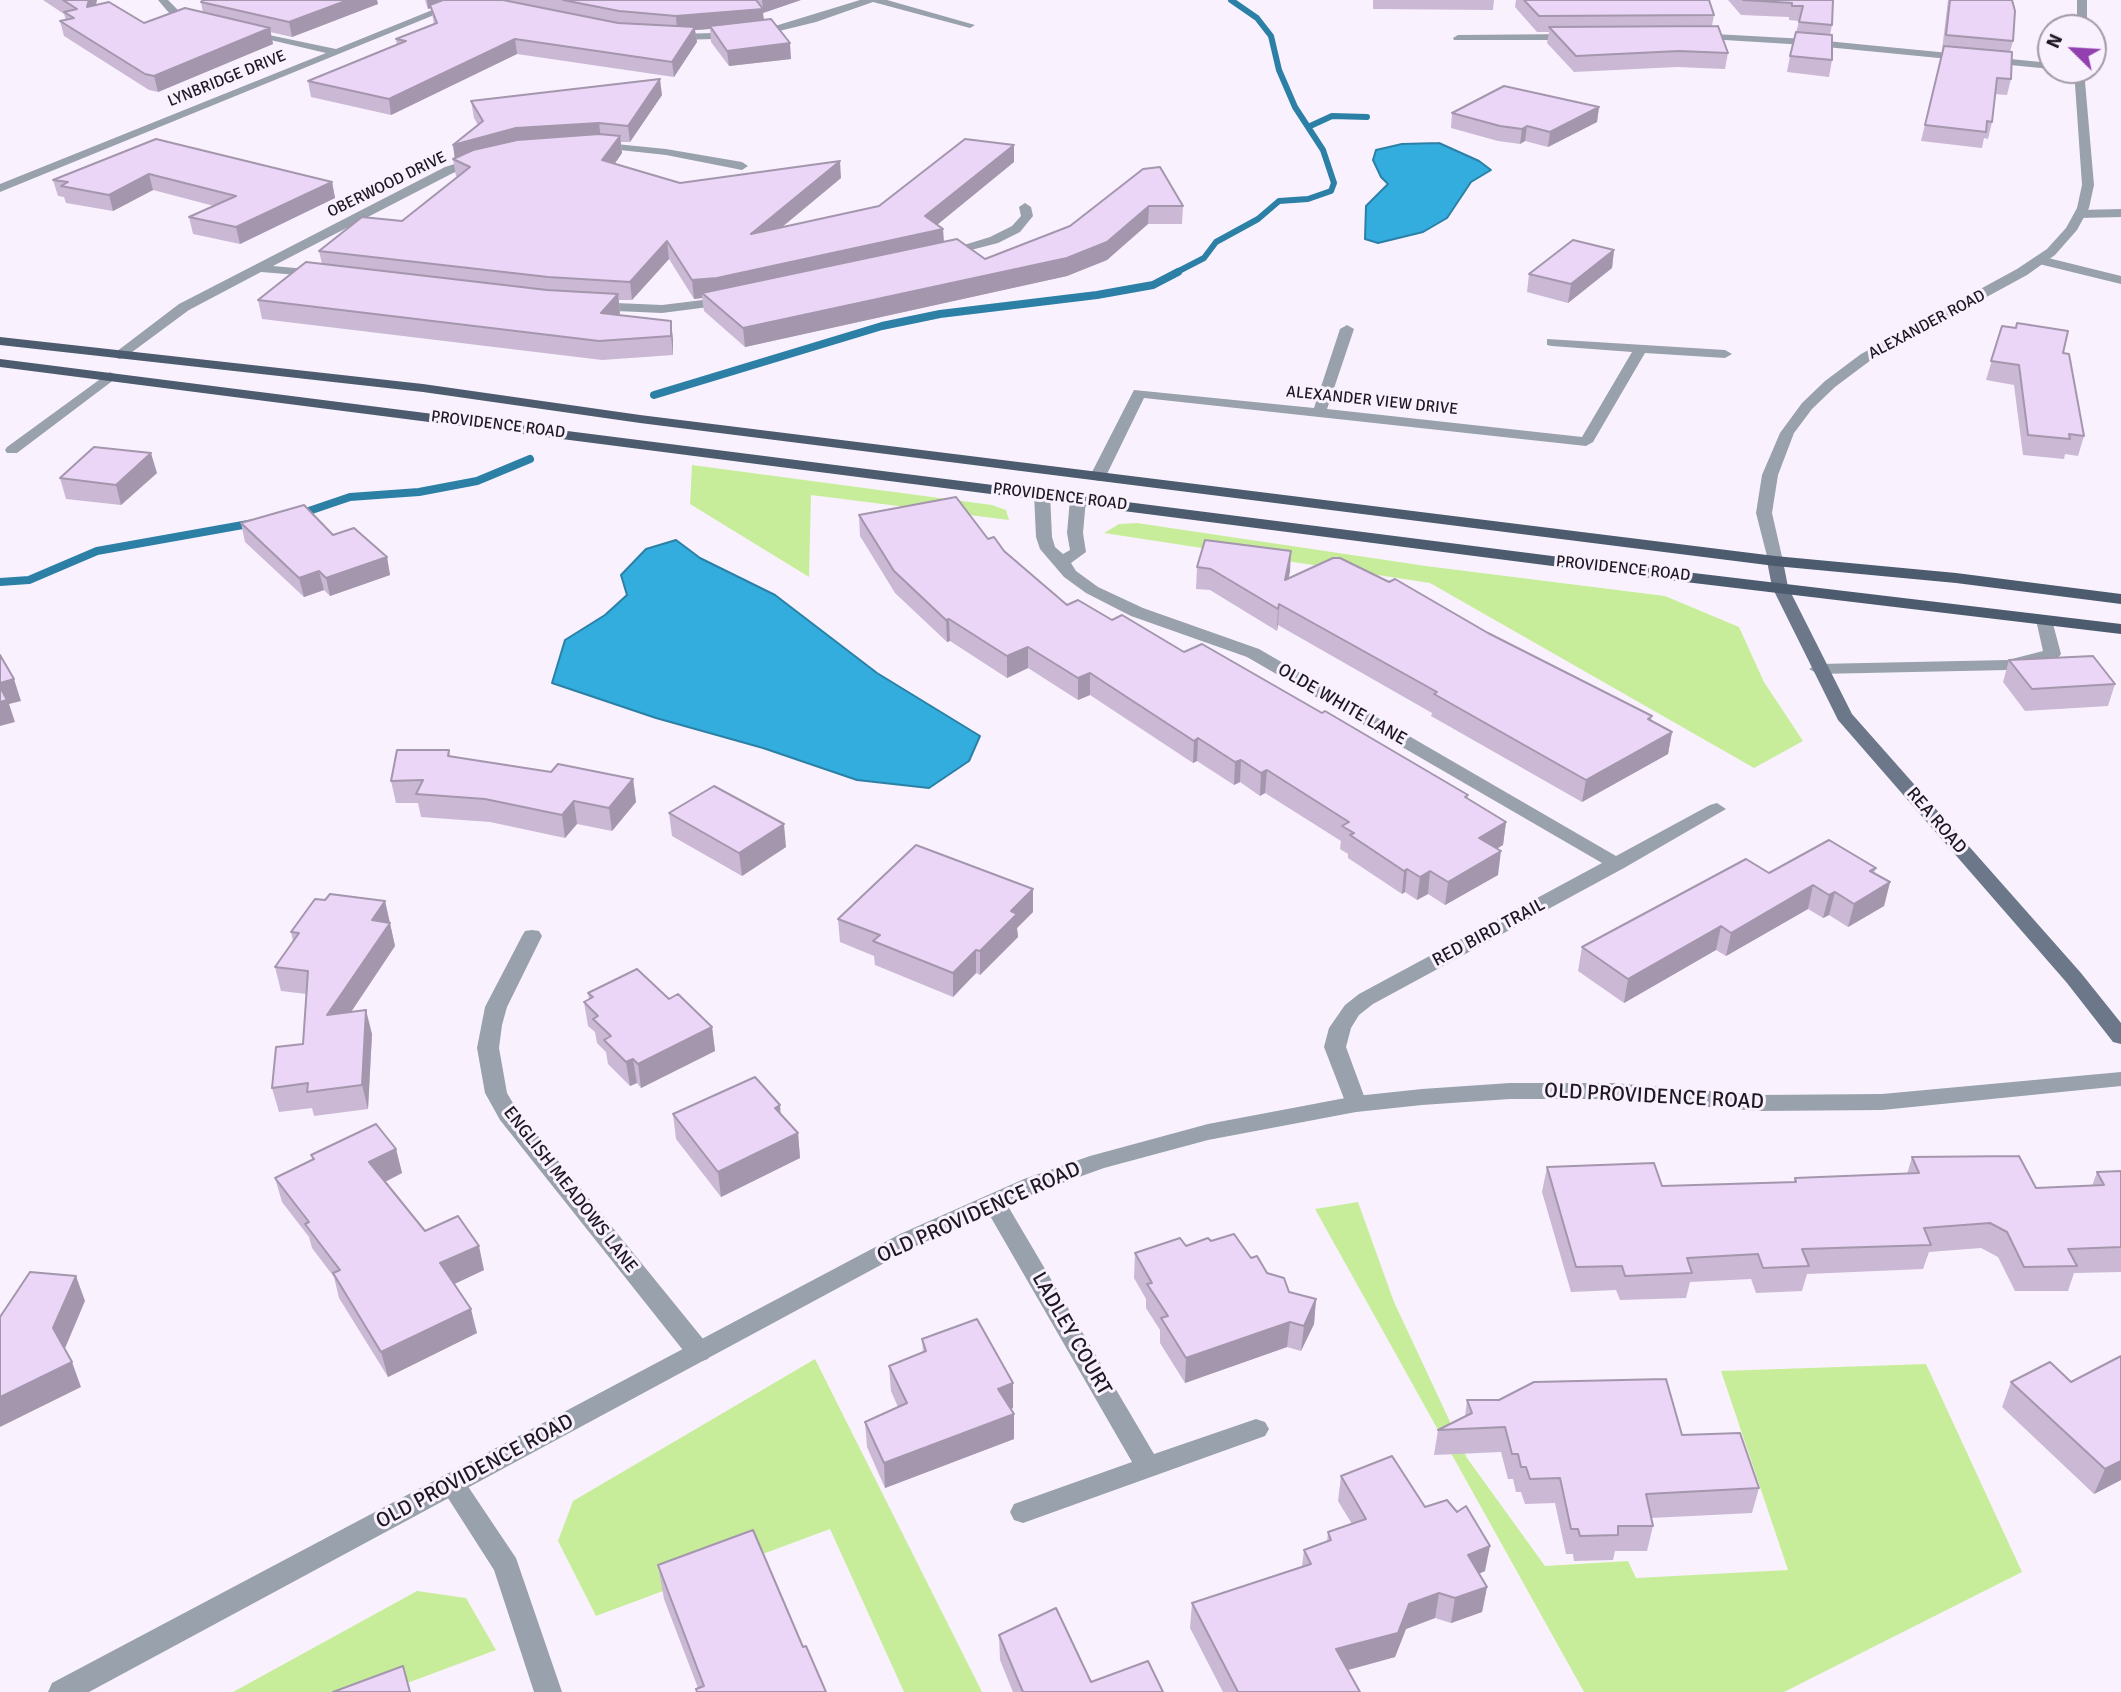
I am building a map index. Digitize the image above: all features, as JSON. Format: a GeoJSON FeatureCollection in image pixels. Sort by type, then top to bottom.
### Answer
{"type":"FeatureCollection","features":[{"type":"Feature","properties":{"kind":"main road","name":"PROVIDENCE ROAD"},"geometry":{"type":"LineString","coordinates":[[0,341],[424,388],[654,421],[1775,561],[1956,578],[2121,599]]}},
{"type":"Feature","properties":{"kind":"main road","name":"PROVIDENCE ROAD"},"geometry":{"type":"LineString","coordinates":[[0,363],[1042,494],[1555,562],[2121,629]]}},
{"type":"Feature","properties":{"kind":"main road","name":"ALEXANDER ROAD"},"geometry":{"type":"LineString","coordinates":[[1775,561],[1780,587]]}},
{"type":"Feature","properties":{"kind":"main road","name":"REA ROAD"},"geometry":{"type":"LineString","coordinates":[[1780,587],[1844,716],[2074,978],[2121,1037]]}},
{"type":"Feature","properties":{"kind":"street"},"geometry":{"type":"LineString","coordinates":[[163,0],[174,12],[209,23]]}},
{"type":"Feature","properties":{"kind":"street"},"geometry":{"type":"LineString","coordinates":[[657,36],[716,36],[768,30],[812,20],[870,0]]}},
{"type":"Feature","properties":{"kind":"street"},"geometry":{"type":"LineString","coordinates":[[876,0],[970,25]]}},
{"type":"Feature","properties":{"kind":"street","name":"LYNBRIDGE DRIVE"},"geometry":{"type":"LineString","coordinates":[[0,188],[469,1]]}},
{"type":"Feature","properties":{"kind":"street"},"geometry":{"type":"LineString","coordinates":[[232,29],[337,52]]}},
{"type":"Feature","properties":{"kind":"street"},"geometry":{"type":"LineString","coordinates":[[1685,35],[1792,40],[2037,65]]}},
{"type":"Feature","properties":{"kind":"street"},"geometry":{"type":"LineString","coordinates":[[1458,38],[1590,37]]}},
{"type":"Feature","properties":{"kind":"street","name":"ALEXANDER ROAD"},"geometry":{"type":"LineString","coordinates":[[1775,561],[1764,513],[1770,475],[1787,433],[1807,406],[1830,384],[1866,357],[2003,284],[2040,260],[2071,230],[2080,214],[2088,185],[2080,84]]}},
{"type":"Feature","properties":{"kind":"street"},"geometry":{"type":"LineString","coordinates":[[587,145],[628,147],[742,166]]}},
{"type":"Feature","properties":{"kind":"street","name":"OBERWOOD DRIVE"},"geometry":{"type":"LineString","coordinates":[[119,355],[173,313],[449,170],[492,156]]}},
{"type":"Feature","properties":{"kind":"street"},"geometry":{"type":"LineString","coordinates":[[928,257],[994,240],[1016,229],[1027,216],[1025,207]]}},
{"type":"Feature","properties":{"kind":"street"},"geometry":{"type":"LineString","coordinates":[[2080,214],[2121,213]]}},
{"type":"Feature","properties":{"kind":"street"},"geometry":{"type":"LineString","coordinates":[[2040,260],[2121,280]]}},
{"type":"Feature","properties":{"kind":"street"},"geometry":{"type":"LineString","coordinates":[[258,268],[337,277]]}},
{"type":"Feature","properties":{"kind":"street"},"geometry":{"type":"LineString","coordinates":[[584,305],[663,309],[743,298]]}},
{"type":"Feature","properties":{"kind":"street"},"geometry":{"type":"LineString","coordinates":[[1319,413],[1348,329]]}},
{"type":"Feature","properties":{"kind":"street"},"geometry":{"type":"LineString","coordinates":[[1552,342],[1725,354]]}},
{"type":"Feature","properties":{"kind":"street","name":"ALEXANDER VIEW DRIVE"},"geometry":{"type":"LineString","coordinates":[[1098,476],[1139,393],[1586,442],[1641,348]]}},
{"type":"Feature","properties":{"kind":"street"},"geometry":{"type":"LineString","coordinates":[[12,450],[110,376]]}},
{"type":"Feature","properties":{"kind":"street","name":"OLDE WHITE LANE"},"geometry":{"type":"LineString","coordinates":[[1042,494],[1044,537],[1048,549],[1070,574],[1092,590],[1137,612],[1253,653],[1617,864]]}},
{"type":"Feature","properties":{"kind":"street"},"geometry":{"type":"LineString","coordinates":[[1062,562],[1078,552],[1075,533],[1078,499]]}},
{"type":"Feature","properties":{"kind":"street"},"geometry":{"type":"LineString","coordinates":[[1818,668],[2008,665],[2052,654],[2045,620]]}},
{"type":"Feature","properties":{"kind":"street","name":"RED BIRD TRAIL"},"geometry":{"type":"LineString","coordinates":[[1356,1104],[1335,1047],[1340,1028],[1352,1010],[1366,999],[1717,809]]}},
{"type":"Feature","properties":{"kind":"street","name":"ENGLISH MEADOWS LANE"},"geometry":{"type":"LineString","coordinates":[[533,936],[496,1007],[491,1025],[488,1048],[496,1093],[508,1115],[699,1352]]}},
{"type":"Feature","properties":{"kind":"street","name":"OLD PROVIDENCE ROAD"},"geometry":{"type":"LineString","coordinates":[[62,1692],[908,1240],[1098,1161],[1208,1132],[1356,1104],[1422,1097],[1536,1091],[1613,1091],[1758,1103],[1882,1102],[2121,1079]]}},
{"type":"Feature","properties":{"kind":"street","name":"LADLEY COURT"},"geometry":{"type":"LineString","coordinates":[[994,1202],[1148,1467]]}},
{"type":"Feature","properties":{"kind":"street"},"geometry":{"type":"LineString","coordinates":[[1023,1512],[1256,1429]]}},
{"type":"Feature","properties":{"kind":"street"},"geometry":{"type":"LineString","coordinates":[[452,1484],[506,1566],[548,1692]]}},
{"type":"Feature","properties":{"kind":"green space"},"geometry":{"type":"Polygon","coordinates":[[[692,465],[992,505],[1006,510],[1009,520],[811,495],[809,577],[690,504],[692,465]]]}},
{"type":"Feature","properties":{"kind":"green space"},"geometry":{"type":"Polygon","coordinates":[[[1137,523],[1426,566],[1665,596],[1739,627],[1764,682],[1803,741],[1754,768],[1430,583],[1104,533],[1119,524],[1137,523]]]}},
{"type":"Feature","properties":{"kind":"green space"},"geometry":{"type":"Polygon","coordinates":[[[1358,1202],[1394,1302],[1467,1458],[1545,1566],[1628,1561],[1636,1578],[1788,1570],[1721,1371],[1926,1364],[2022,1572],[1784,1692],[1584,1692],[1315,1209],[1358,1202]]]}},
{"type":"Feature","properties":{"kind":"green space"},"geometry":{"type":"Polygon","coordinates":[[[815,1359],[982,1692],[904,1692],[830,1529],[596,1616],[558,1541],[573,1501],[815,1359]]]}},
{"type":"Feature","properties":{"kind":"green space"},"geometry":{"type":"Polygon","coordinates":[[[417,1591],[466,1598],[496,1650],[383,1692],[233,1692],[417,1591]]]}},
{"type":"Feature","properties":{"kind":"water"},"geometry":{"type":"Polygon","coordinates":[[[1439,143],[1479,161],[1491,170],[1471,182],[1447,218],[1423,232],[1378,243],[1365,239],[1366,206],[1388,184],[1381,177],[1373,160],[1376,150],[1402,144],[1439,143]]]}},
{"type":"Feature","properties":{"kind":"water"},"geometry":{"type":"Polygon","coordinates":[[[676,540],[700,558],[775,595],[877,673],[980,736],[969,761],[929,788],[857,780],[552,683],[565,640],[605,615],[627,595],[621,575],[646,549],[676,540]]]}},
{"type":"Feature","properties":{"kind":"building"},"geometry":{"type":"Polygon","coordinates":[[[63,0],[89,0],[87,7],[109,2],[144,23],[185,8],[270,28],[154,76],[145,74],[60,21],[74,18],[64,12],[77,9],[63,0]]]}},
{"type":"Feature","properties":{"kind":"building"},"geometry":{"type":"Polygon","coordinates":[[[348,0],[289,22],[201,2],[348,0]]]}},
{"type":"Feature","properties":{"kind":"building"},"geometry":{"type":"Polygon","coordinates":[[[443,0],[503,0],[618,23],[695,27],[672,62],[515,39],[389,99],[308,81],[406,41],[396,39],[437,23],[430,5],[443,0]]]}},
{"type":"Feature","properties":{"kind":"building"},"geometry":{"type":"Polygon","coordinates":[[[563,0],[756,0],[763,9],[676,16],[619,11],[563,0]]]}},
{"type":"Feature","properties":{"kind":"building"},"geometry":{"type":"Polygon","coordinates":[[[1524,0],[1709,0],[1714,15],[1539,16],[1524,0]]]}},
{"type":"Feature","properties":{"kind":"building"},"geometry":{"type":"Polygon","coordinates":[[[1743,0],[1833,0],[1832,25],[1799,22],[1803,6],[1743,0]]]}},
{"type":"Feature","properties":{"kind":"building"},"geometry":{"type":"Polygon","coordinates":[[[1950,0],[2012,0],[2015,11],[2013,41],[1946,35],[1950,0]]]}},
{"type":"Feature","properties":{"kind":"building"},"geometry":{"type":"Polygon","coordinates":[[[771,19],[790,43],[727,51],[710,26],[771,19]]]}},
{"type":"Feature","properties":{"kind":"building"},"geometry":{"type":"Polygon","coordinates":[[[1718,26],[1728,53],[1679,51],[1576,56],[1549,27],[1718,26]]]}},
{"type":"Feature","properties":{"kind":"building"},"geometry":{"type":"Polygon","coordinates":[[[1796,32],[1832,35],[1832,60],[1790,56],[1796,32]]]}},
{"type":"Feature","properties":{"kind":"building"},"geometry":{"type":"Polygon","coordinates":[[[1944,46],[2012,52],[2011,79],[1997,78],[1992,122],[1987,121],[1986,132],[1925,125],[1944,46]]]}},
{"type":"Feature","properties":{"kind":"building"},"geometry":{"type":"Polygon","coordinates":[[[660,79],[628,126],[599,123],[516,128],[453,145],[483,121],[471,101],[660,79]]]}},
{"type":"Feature","properties":{"kind":"building"},"geometry":{"type":"Polygon","coordinates":[[[1504,86],[1599,107],[1550,132],[1527,126],[1522,129],[1500,126],[1452,113],[1504,86]]]}},
{"type":"Feature","properties":{"kind":"building"},"geometry":{"type":"Polygon","coordinates":[[[599,134],[620,136],[602,160],[680,183],[840,161],[751,234],[879,206],[965,139],[1014,145],[925,216],[943,229],[717,278],[692,280],[667,241],[630,282],[548,277],[319,251],[362,217],[402,221],[470,167],[453,159],[473,150],[517,140],[599,134]]]}},
{"type":"Feature","properties":{"kind":"building"},"geometry":{"type":"Polygon","coordinates":[[[156,139],[332,182],[236,227],[189,217],[236,196],[149,174],[109,195],[61,186],[68,182],[53,180],[156,139]]]}},
{"type":"Feature","properties":{"kind":"building"},"geometry":{"type":"Polygon","coordinates":[[[1160,167],[1183,206],[1149,206],[1107,242],[1067,258],[743,328],[702,293],[957,239],[985,259],[1070,226],[1143,169],[1160,167]]]}},
{"type":"Feature","properties":{"kind":"building"},"geometry":{"type":"Polygon","coordinates":[[[1573,240],[1614,250],[1571,284],[1529,274],[1573,240]]]}},
{"type":"Feature","properties":{"kind":"building"},"geometry":{"type":"Polygon","coordinates":[[[306,262],[547,290],[618,294],[601,313],[671,321],[671,336],[599,341],[258,300],[306,262]]]}},
{"type":"Feature","properties":{"kind":"building"},"geometry":{"type":"Polygon","coordinates":[[[2017,323],[2068,331],[2063,353],[2069,354],[2084,436],[2069,434],[2070,439],[2028,435],[2019,365],[1991,361],[2002,326],[2016,328],[2017,323]]]}},
{"type":"Feature","properties":{"kind":"building"},"geometry":{"type":"Polygon","coordinates":[[[94,447],[151,453],[116,485],[60,478],[94,447]]]}},
{"type":"Feature","properties":{"kind":"building"},"geometry":{"type":"Polygon","coordinates":[[[956,497],[988,539],[994,537],[1004,551],[1067,605],[1078,600],[1112,620],[1122,615],[1184,652],[1202,644],[1322,713],[1325,711],[1468,795],[1465,797],[1506,822],[1479,838],[1501,851],[1448,882],[1430,871],[1420,877],[1407,869],[1404,871],[1350,835],[1354,833],[1342,826],[1349,822],[1267,770],[1261,773],[1241,760],[1235,762],[1198,738],[1194,741],[1090,673],[1078,678],[1028,647],[1007,656],[949,619],[946,620],[894,571],[859,515],[956,497]]]}},
{"type":"Feature","properties":{"kind":"building"},"geometry":{"type":"Polygon","coordinates":[[[304,505],[333,535],[354,528],[387,557],[326,578],[319,571],[299,578],[241,523],[304,505]]]}},
{"type":"Feature","properties":{"kind":"building"},"geometry":{"type":"Polygon","coordinates":[[[1205,540],[1291,551],[1285,580],[1333,558],[1340,558],[1389,582],[1395,579],[1488,633],[1652,716],[1648,719],[1672,732],[1586,780],[1434,694],[1437,692],[1279,604],[1278,609],[1211,569],[1197,567],[1205,540]]]}},
{"type":"Feature","properties":{"kind":"building"},"geometry":{"type":"Polygon","coordinates":[[[0,655],[14,679],[0,683],[0,655]]]}},
{"type":"Feature","properties":{"kind":"building"},"geometry":{"type":"Polygon","coordinates":[[[2093,656],[2115,684],[2032,689],[2009,660],[2093,656]]]}},
{"type":"Feature","properties":{"kind":"building"},"geometry":{"type":"Polygon","coordinates":[[[0,687],[7,700],[0,702],[0,687]]]}},
{"type":"Feature","properties":{"kind":"building"},"geometry":{"type":"Polygon","coordinates":[[[397,750],[449,750],[448,756],[551,772],[558,764],[633,779],[609,808],[574,801],[562,815],[485,799],[416,794],[423,780],[391,781],[397,750]]]}},
{"type":"Feature","properties":{"kind":"building"},"geometry":{"type":"Polygon","coordinates":[[[714,786],[784,824],[739,853],[669,813],[714,786]]]}},
{"type":"Feature","properties":{"kind":"building"},"geometry":{"type":"Polygon","coordinates":[[[1829,840],[1876,868],[1870,871],[1890,882],[1854,904],[1835,892],[1829,895],[1813,885],[1731,933],[1721,926],[1628,979],[1582,947],[1746,859],[1769,873],[1829,840]]]}},
{"type":"Feature","properties":{"kind":"building"},"geometry":{"type":"Polygon","coordinates":[[[916,845],[1033,889],[1011,911],[1017,914],[980,951],[976,950],[953,973],[873,941],[880,935],[838,919],[916,845]]]}},
{"type":"Feature","properties":{"kind":"building"},"geometry":{"type":"Polygon","coordinates":[[[330,894],[385,901],[372,920],[390,923],[327,1015],[366,1010],[362,1085],[307,1092],[308,1083],[272,1088],[276,1047],[303,1044],[308,971],[275,967],[299,933],[291,932],[315,899],[325,900],[330,894]]]}},
{"type":"Feature","properties":{"kind":"building"},"geometry":{"type":"Polygon","coordinates":[[[637,969],[669,999],[678,994],[712,1027],[638,1064],[633,1059],[626,1062],[604,1040],[611,1036],[593,1019],[598,1016],[584,1002],[593,997],[588,993],[637,969]]]}},
{"type":"Feature","properties":{"kind":"building"},"geometry":{"type":"Polygon","coordinates":[[[755,1077],[780,1105],[775,1108],[798,1133],[718,1172],[673,1114],[755,1077]]]}},
{"type":"Feature","properties":{"kind":"building"},"geometry":{"type":"Polygon","coordinates":[[[376,1124],[396,1149],[369,1162],[425,1231],[458,1216],[479,1246],[440,1263],[471,1309],[381,1352],[333,1273],[340,1270],[305,1224],[309,1222],[275,1178],[314,1159],[311,1155],[376,1124]]]}},
{"type":"Feature","properties":{"kind":"building"},"geometry":{"type":"Polygon","coordinates":[[[2019,1156],[2036,1188],[2104,1185],[2097,1172],[2121,1171],[2121,1247],[2068,1249],[2077,1266],[2024,1267],[2007,1232],[1990,1223],[1924,1228],[1931,1245],[1802,1249],[1809,1266],[1763,1268],[1758,1254],[1687,1258],[1692,1273],[1625,1276],[1622,1266],[1576,1267],[1547,1167],[1654,1163],[1662,1186],[1796,1182],[1795,1178],[1919,1173],[1912,1157],[2019,1156]]]}},
{"type":"Feature","properties":{"kind":"building"},"geometry":{"type":"Polygon","coordinates":[[[1234,1234],[1251,1258],[1257,1256],[1267,1273],[1284,1278],[1289,1292],[1316,1299],[1304,1326],[1290,1322],[1186,1358],[1161,1318],[1168,1316],[1147,1284],[1152,1283],[1135,1253],[1180,1238],[1186,1246],[1208,1238],[1211,1241],[1234,1234]]]}},
{"type":"Feature","properties":{"kind":"building"},"geometry":{"type":"Polygon","coordinates":[[[30,1272],[76,1276],[53,1328],[72,1362],[0,1397],[0,1317],[30,1272]]]}},
{"type":"Feature","properties":{"kind":"building"},"geometry":{"type":"Polygon","coordinates":[[[977,1319],[1013,1383],[998,1389],[1014,1414],[884,1463],[865,1422],[907,1403],[889,1366],[926,1351],[922,1339],[977,1319]]]}},
{"type":"Feature","properties":{"kind":"building"},"geometry":{"type":"Polygon","coordinates":[[[2121,1356],[2121,1461],[2105,1469],[2011,1382],[2050,1362],[2071,1382],[2121,1356]]]}},
{"type":"Feature","properties":{"kind":"building"},"geometry":{"type":"Polygon","coordinates":[[[1666,1379],[1682,1435],[1740,1433],[1759,1488],[1646,1494],[1653,1526],[1618,1526],[1618,1535],[1580,1536],[1578,1529],[1571,1529],[1560,1478],[1530,1479],[1526,1467],[1521,1467],[1518,1454],[1512,1454],[1505,1427],[1438,1430],[1472,1413],[1467,1400],[1499,1400],[1534,1382],[1666,1379]]]}},
{"type":"Feature","properties":{"kind":"building"},"geometry":{"type":"Polygon","coordinates":[[[1392,1456],[1425,1507],[1447,1500],[1457,1512],[1466,1506],[1490,1546],[1468,1555],[1487,1587],[1455,1598],[1439,1593],[1409,1604],[1398,1633],[1336,1649],[1360,1692],[1238,1692],[1192,1603],[1311,1564],[1304,1550],[1331,1540],[1328,1532],[1366,1519],[1341,1476],[1392,1456]]]}},
{"type":"Feature","properties":{"kind":"building"},"geometry":{"type":"Polygon","coordinates":[[[753,1530],[803,1647],[806,1646],[826,1692],[697,1692],[696,1689],[704,1686],[658,1565],[753,1530]]]}},
{"type":"Feature","properties":{"kind":"building"},"geometry":{"type":"Polygon","coordinates":[[[1056,1608],[1091,1682],[1148,1661],[1163,1692],[1023,1692],[999,1635],[1056,1608]]]}},
{"type":"Feature","properties":{"kind":"building"},"geometry":{"type":"Polygon","coordinates":[[[403,1666],[410,1692],[333,1692],[403,1666]]]}},
{"type":"Feature","properties":{"kind":"waterway"},"geometry":{"type":"LineString","coordinates":[[1231,0],[1257,18],[1271,36],[1279,70],[1295,107],[1308,127]]}},
{"type":"Feature","properties":{"kind":"waterway"},"geometry":{"type":"LineString","coordinates":[[1308,127],[1332,116],[1367,117]]}},
{"type":"Feature","properties":{"kind":"waterway"},"geometry":{"type":"LineString","coordinates":[[1175,273],[1204,258],[1216,242],[1258,219],[1279,201],[1308,199],[1331,191],[1334,183],[1323,150],[1308,127]]}},
{"type":"Feature","properties":{"kind":"waterway"},"geometry":{"type":"LineString","coordinates":[[654,395],[882,326],[940,314],[1097,295],[1153,285],[1178,272]]}},
{"type":"Feature","properties":{"kind":"waterway"},"geometry":{"type":"LineString","coordinates":[[297,515],[350,497],[419,492],[477,481],[530,459]]}},
{"type":"Feature","properties":{"kind":"waterway"},"geometry":{"type":"LineString","coordinates":[[0,582],[29,580],[97,551],[254,523]]}}]}
